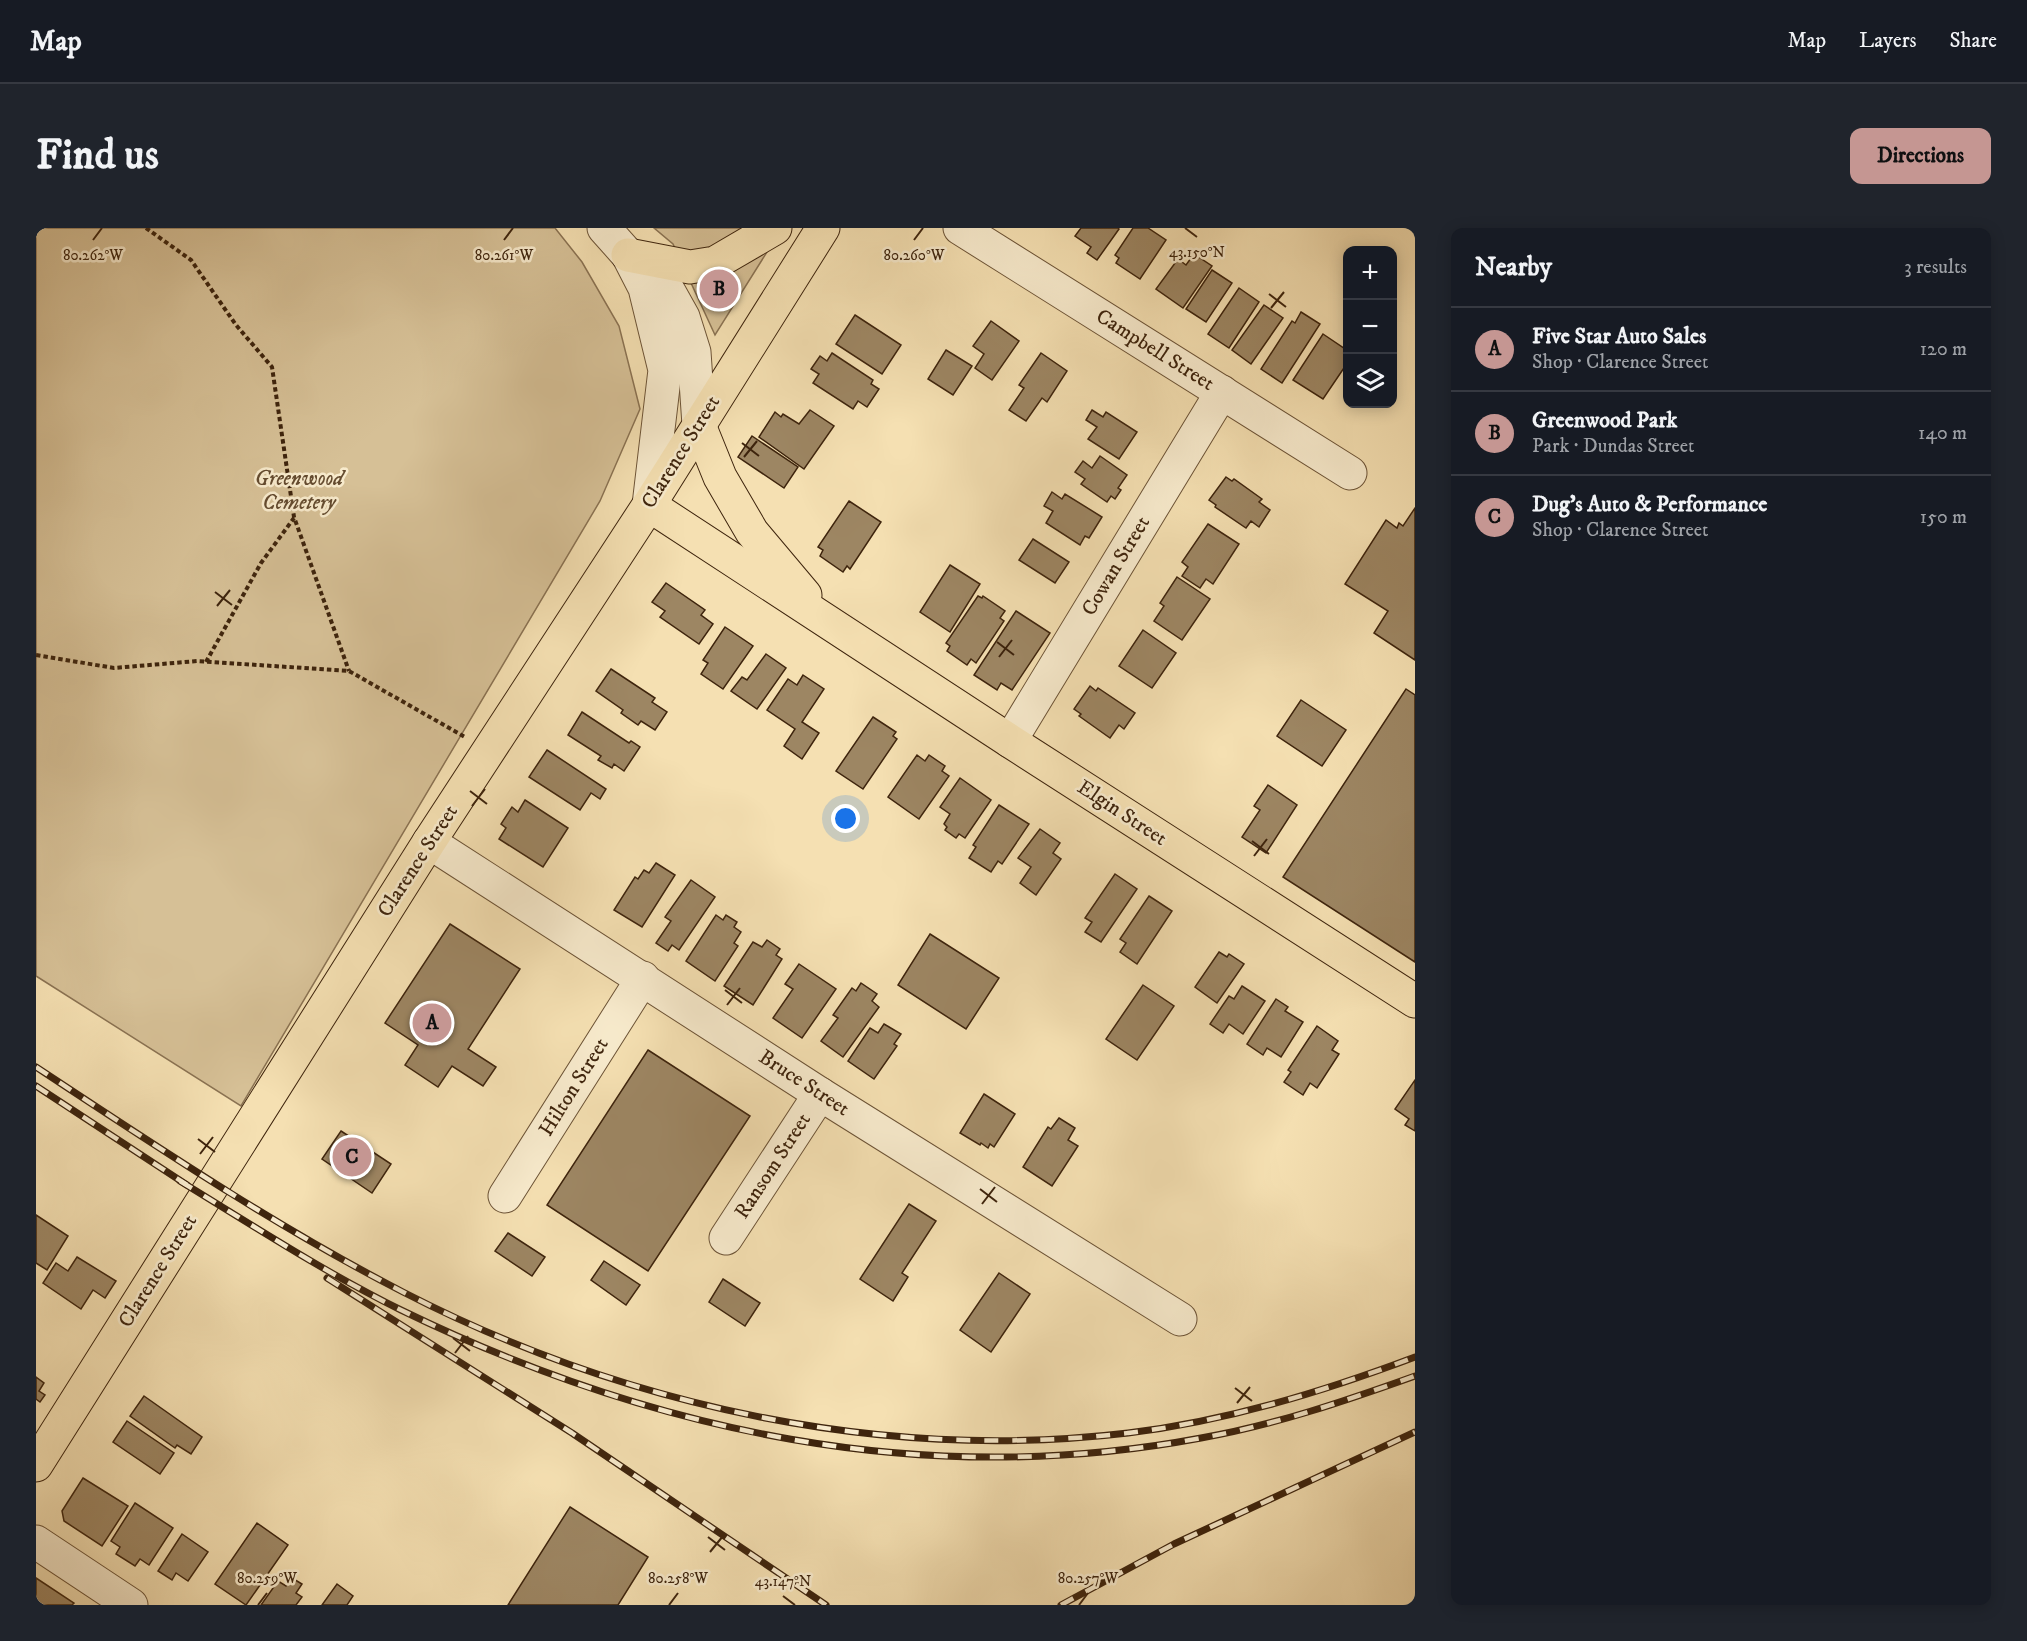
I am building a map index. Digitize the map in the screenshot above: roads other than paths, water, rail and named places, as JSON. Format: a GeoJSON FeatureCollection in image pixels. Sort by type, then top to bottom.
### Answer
{"type":"FeatureCollection","features":[{"type":"Feature","properties":{"kind":"main road"},"geometry":{"type":"LineString","coordinates":[[628,255],[690,267],[715,264],[775,228]]}},
{"type":"Feature","properties":{"kind":"main road","name":"Clarence Street"},"geometry":{"type":"LineString","coordinates":[[36,1465],[429,842],[649,505],[823,228]]}},
{"type":"Feature","properties":{"kind":"main road","name":"Elgin Street"},"geometry":{"type":"LineString","coordinates":[[699,425],[720,477],[752,532],[830,624]]}},
{"type":"Feature","properties":{"kind":"main road","name":"Elgin Street"},"geometry":{"type":"LineString","coordinates":[[649,505],[1010,741],[1415,1001]]}},
{"type":"Feature","properties":{"kind":"street"},"geometry":{"type":"LineString","coordinates":[[604,228],[628,255],[664,283],[683,317],[694,352],[699,425]]}},
{"type":"Feature","properties":{"kind":"street","name":"Campbell Street"},"geometry":{"type":"LineString","coordinates":[[960,228],[1350,473]]}},
{"type":"Feature","properties":{"kind":"street"},"geometry":{"type":"LineString","coordinates":[[628,255],[645,288],[664,370],[649,505]]}},
{"type":"Feature","properties":{"kind":"street","name":"Cowan Street"},"geometry":{"type":"LineString","coordinates":[[1010,741],[1222,392]]}},
{"type":"Feature","properties":{"kind":"street","name":"Bruce Street"},"geometry":{"type":"LineString","coordinates":[[429,842],[820,1094],[1180,1320]]}},
{"type":"Feature","properties":{"kind":"street","name":"Hilton Street"},"geometry":{"type":"LineString","coordinates":[[505,1196],[643,978]]}},
{"type":"Feature","properties":{"kind":"street","name":"Ransom Street"},"geometry":{"type":"LineString","coordinates":[[726,1238],[820,1094]]}},
{"type":"Feature","properties":{"kind":"street"},"geometry":{"type":"LineString","coordinates":[[36,1542],[131,1605]]}},
{"type":"Feature","properties":{"kind":"railway"},"geometry":{"type":"LineString","coordinates":[[36,1067],[262,1213],[403,1292],[487,1332],[575,1366],[664,1394],[756,1416],[848,1431],[942,1439],[1035,1440],[1128,1433],[1202,1421],[1274,1404],[1415,1357]]}},
{"type":"Feature","properties":{"kind":"railway"},"geometry":{"type":"LineString","coordinates":[[36,1086],[187,1185]]}},
{"type":"Feature","properties":{"kind":"railway"},"geometry":{"type":"LineString","coordinates":[[180,1181],[344,1280],[401,1310],[496,1353],[593,1389],[691,1418],[791,1439],[892,1453],[994,1457],[1097,1452],[1229,1433],[1336,1403],[1415,1376]]}},
{"type":"Feature","properties":{"kind":"railway"},"geometry":{"type":"LineString","coordinates":[[327,1278],[572,1433],[826,1605]]}},
{"type":"Feature","properties":{"kind":"railway"},"geometry":{"type":"LineString","coordinates":[[1061,1605],[1174,1544],[1415,1432]]}},
{"type":"Feature","properties":{"kind":"place","name":"Greenwood Park"},"geometry":{"type":"Point","coordinates":[719,289]}},
{"type":"Feature","properties":{"kind":"place","name":"Five Star Auto Sales"},"geometry":{"type":"Point","coordinates":[432,1023]}},
{"type":"Feature","properties":{"kind":"place","name":"Dug's Auto & Performance"},"geometry":{"type":"Point","coordinates":[352,1157]}},
{"type":"Feature","properties":{"kind":"park label","name":"Greenwood Cemetery"},"geometry":{"type":"Point","coordinates":[299,491]}}]}
